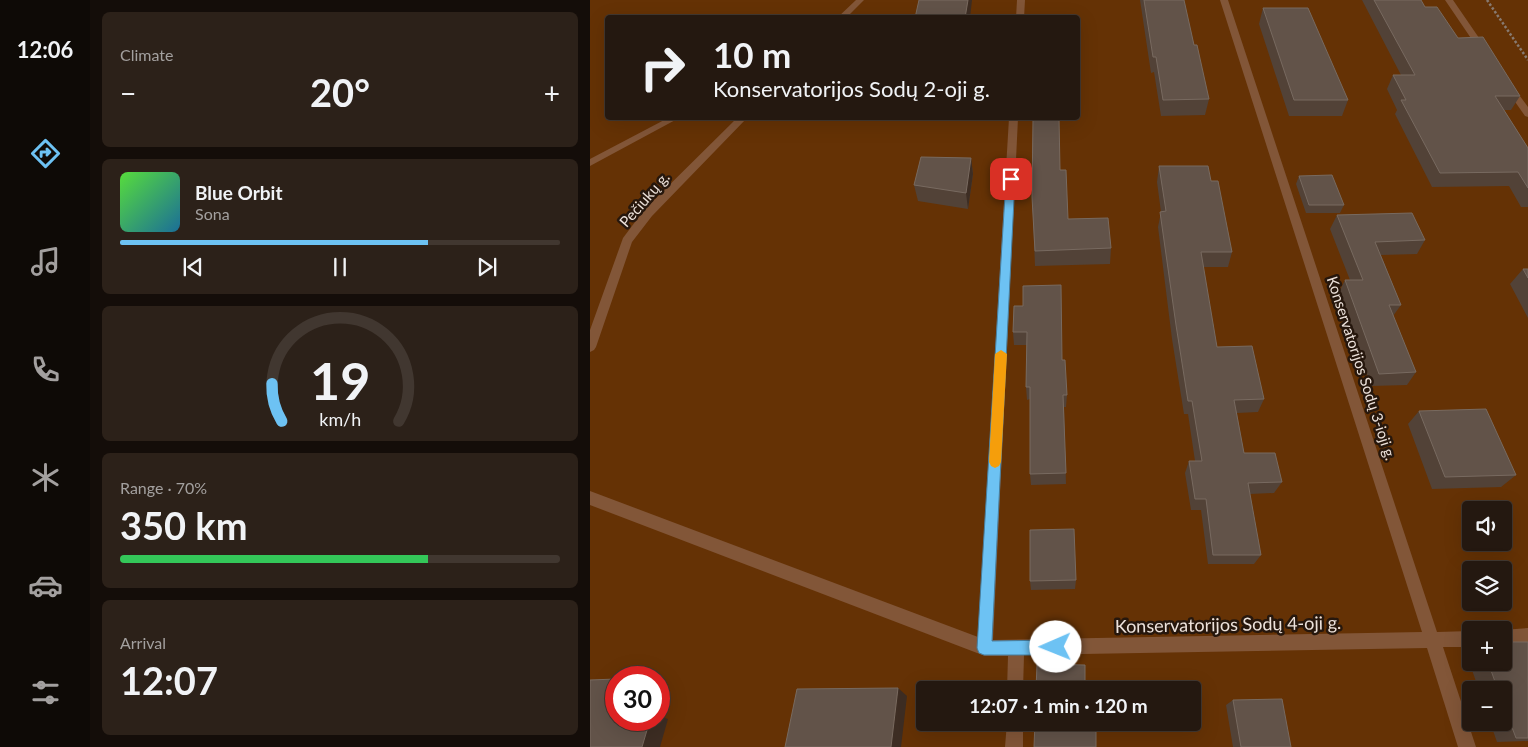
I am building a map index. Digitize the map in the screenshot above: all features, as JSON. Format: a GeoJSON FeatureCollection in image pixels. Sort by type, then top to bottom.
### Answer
{"type":"FeatureCollection","features":[{"type":"Feature","properties":{"kind":"street"},"geometry":{"type":"LineString","coordinates":[[843,15],[860,0]]}},
{"type":"Feature","properties":{"kind":"street"},"geometry":{"type":"LineString","coordinates":[[1020,15],[1021,0]]}},
{"type":"Feature","properties":{"kind":"street","name":"Konservatorijos Sodų 3-ioji g."},"geometry":{"type":"LineString","coordinates":[[1224,0],[1466,747]]}},
{"type":"Feature","properties":{"kind":"street"},"geometry":{"type":"LineString","coordinates":[[1449,0],[1488,57]]}},
{"type":"Feature","properties":{"kind":"street"},"geometry":{"type":"LineString","coordinates":[[1505,82],[1528,114]]}},
{"type":"Feature","properties":{"kind":"street"},"geometry":{"type":"LineString","coordinates":[[590,163],[670,120]]}},
{"type":"Feature","properties":{"kind":"street","name":"Pečiukų g."},"geometry":{"type":"LineString","coordinates":[[590,347],[627,241],[648,213],[740,120]]}},
{"type":"Feature","properties":{"kind":"street"},"geometry":{"type":"LineString","coordinates":[[590,498],[984,648],[1014,120]]}},
{"type":"Feature","properties":{"kind":"street"},"geometry":{"type":"LineString","coordinates":[[1512,637],[1528,636]]}},
{"type":"Feature","properties":{"kind":"street","name":"Konservatorijos Sodų 4-oji g."},"geometry":{"type":"LineString","coordinates":[[984,648],[1462,639]]}},
{"type":"Feature","properties":{"kind":"street"},"geometry":{"type":"LineString","coordinates":[[1015,681],[1016,648]]}},
{"type":"Feature","properties":{"kind":"street"},"geometry":{"type":"LineString","coordinates":[[1014,747],[1015,731]]}},
{"type":"Feature","properties":{"kind":"path"},"geometry":{"type":"LineString","coordinates":[[1487,0],[1528,60]]}},
{"type":"Feature","properties":{"kind":"shaded area"},"geometry":{"type":"Polygon","coordinates":[[[590,0],[1528,0],[1528,747],[590,747],[590,0]]]}},
{"type":"Feature","properties":{"kind":"building"},"geometry":{"type":"Polygon","coordinates":[[[919,0],[968,0],[966,15],[916,15],[919,0]]]}},
{"type":"Feature","properties":{"kind":"building"},"geometry":{"type":"Polygon","coordinates":[[[1144,0],[1184,0],[1194,45],[1197,45],[1209,99],[1163,100],[1156,57],[1153,57],[1144,0]]]}},
{"type":"Feature","properties":{"kind":"building"},"geometry":{"type":"Polygon","coordinates":[[[1374,0],[1421,0],[1425,7],[1437,7],[1458,38],[1483,37],[1520,96],[1495,96],[1528,148],[1528,188],[1518,172],[1440,173],[1401,100],[1406,100],[1393,75],[1415,75],[1374,0]]]}},
{"type":"Feature","properties":{"kind":"building"},"geometry":{"type":"Polygon","coordinates":[[[1263,8],[1308,8],[1348,100],[1294,100],[1263,8]]]}},
{"type":"Feature","properties":{"kind":"building"},"geometry":{"type":"Polygon","coordinates":[[[1033,120],[1059,120],[1060,170],[1066,170],[1068,219],[1108,218],[1111,248],[1035,251],[1032,197],[1033,120]]]}},
{"type":"Feature","properties":{"kind":"building"},"geometry":{"type":"Polygon","coordinates":[[[921,157],[971,158],[966,193],[914,185],[921,157]]]}},
{"type":"Feature","properties":{"kind":"building"},"geometry":{"type":"Polygon","coordinates":[[[1159,166],[1208,166],[1211,181],[1218,181],[1232,252],[1201,252],[1217,347],[1252,346],[1264,399],[1234,400],[1244,453],[1275,453],[1282,482],[1248,483],[1261,555],[1213,555],[1206,499],[1195,499],[1189,461],[1202,461],[1192,401],[1188,401],[1176,325],[1160,212],[1166,211],[1159,166]]]}},
{"type":"Feature","properties":{"kind":"building"},"geometry":{"type":"Polygon","coordinates":[[[1332,175],[1344,205],[1309,205],[1299,176],[1332,175]]]}},
{"type":"Feature","properties":{"kind":"building"},"geometry":{"type":"Polygon","coordinates":[[[1412,213],[1425,240],[1375,242],[1401,305],[1389,305],[1416,372],[1379,374],[1345,280],[1363,280],[1337,215],[1412,213]]]}},
{"type":"Feature","properties":{"kind":"building"},"geometry":{"type":"Polygon","coordinates":[[[1523,269],[1528,269],[1528,278],[1523,269]]]}},
{"type":"Feature","properties":{"kind":"building"},"geometry":{"type":"Polygon","coordinates":[[[1061,285],[1062,360],[1065,360],[1067,395],[1063,395],[1066,473],[1030,474],[1030,387],[1026,387],[1027,332],[1013,332],[1014,306],[1023,306],[1023,286],[1061,285]]]}},
{"type":"Feature","properties":{"kind":"building"},"geometry":{"type":"Polygon","coordinates":[[[1486,409],[1516,475],[1445,477],[1419,411],[1486,409]]]}},
{"type":"Feature","properties":{"kind":"building"},"geometry":{"type":"Polygon","coordinates":[[[1074,529],[1076,580],[1030,581],[1030,530],[1074,529]]]}},
{"type":"Feature","properties":{"kind":"building"},"geometry":{"type":"Polygon","coordinates":[[[1512,642],[1528,642],[1528,738],[1516,738],[1512,727],[1512,681],[1495,681],[1491,671],[1512,671],[1512,642]]]}},
{"type":"Feature","properties":{"kind":"building"},"geometry":{"type":"Polygon","coordinates":[[[1037,664],[1085,665],[1085,681],[1036,681],[1037,664]]]}},
{"type":"Feature","properties":{"kind":"building"},"geometry":{"type":"Polygon","coordinates":[[[605,679],[605,731],[647,731],[642,747],[590,747],[590,680],[605,679]]]}},
{"type":"Feature","properties":{"kind":"building"},"geometry":{"type":"Polygon","coordinates":[[[898,688],[891,747],[785,747],[797,689],[898,688]]]}},
{"type":"Feature","properties":{"kind":"building"},"geometry":{"type":"Polygon","coordinates":[[[1282,699],[1291,747],[1241,747],[1233,700],[1282,699]]]}},
{"type":"Feature","properties":{"kind":"building"},"geometry":{"type":"Polygon","coordinates":[[[1035,731],[1096,731],[1096,747],[1034,747],[1035,731]]]}},
{"type":"Feature","properties":{"kind":"slow traffic"},"geometry":{"type":"LineString","coordinates":[[995,462],[1001,354]]}},
{"type":"Feature","properties":{"kind":"route"},"geometry":{"type":"LineString","coordinates":[[1011,179],[984,648],[1056,647]]}}]}
